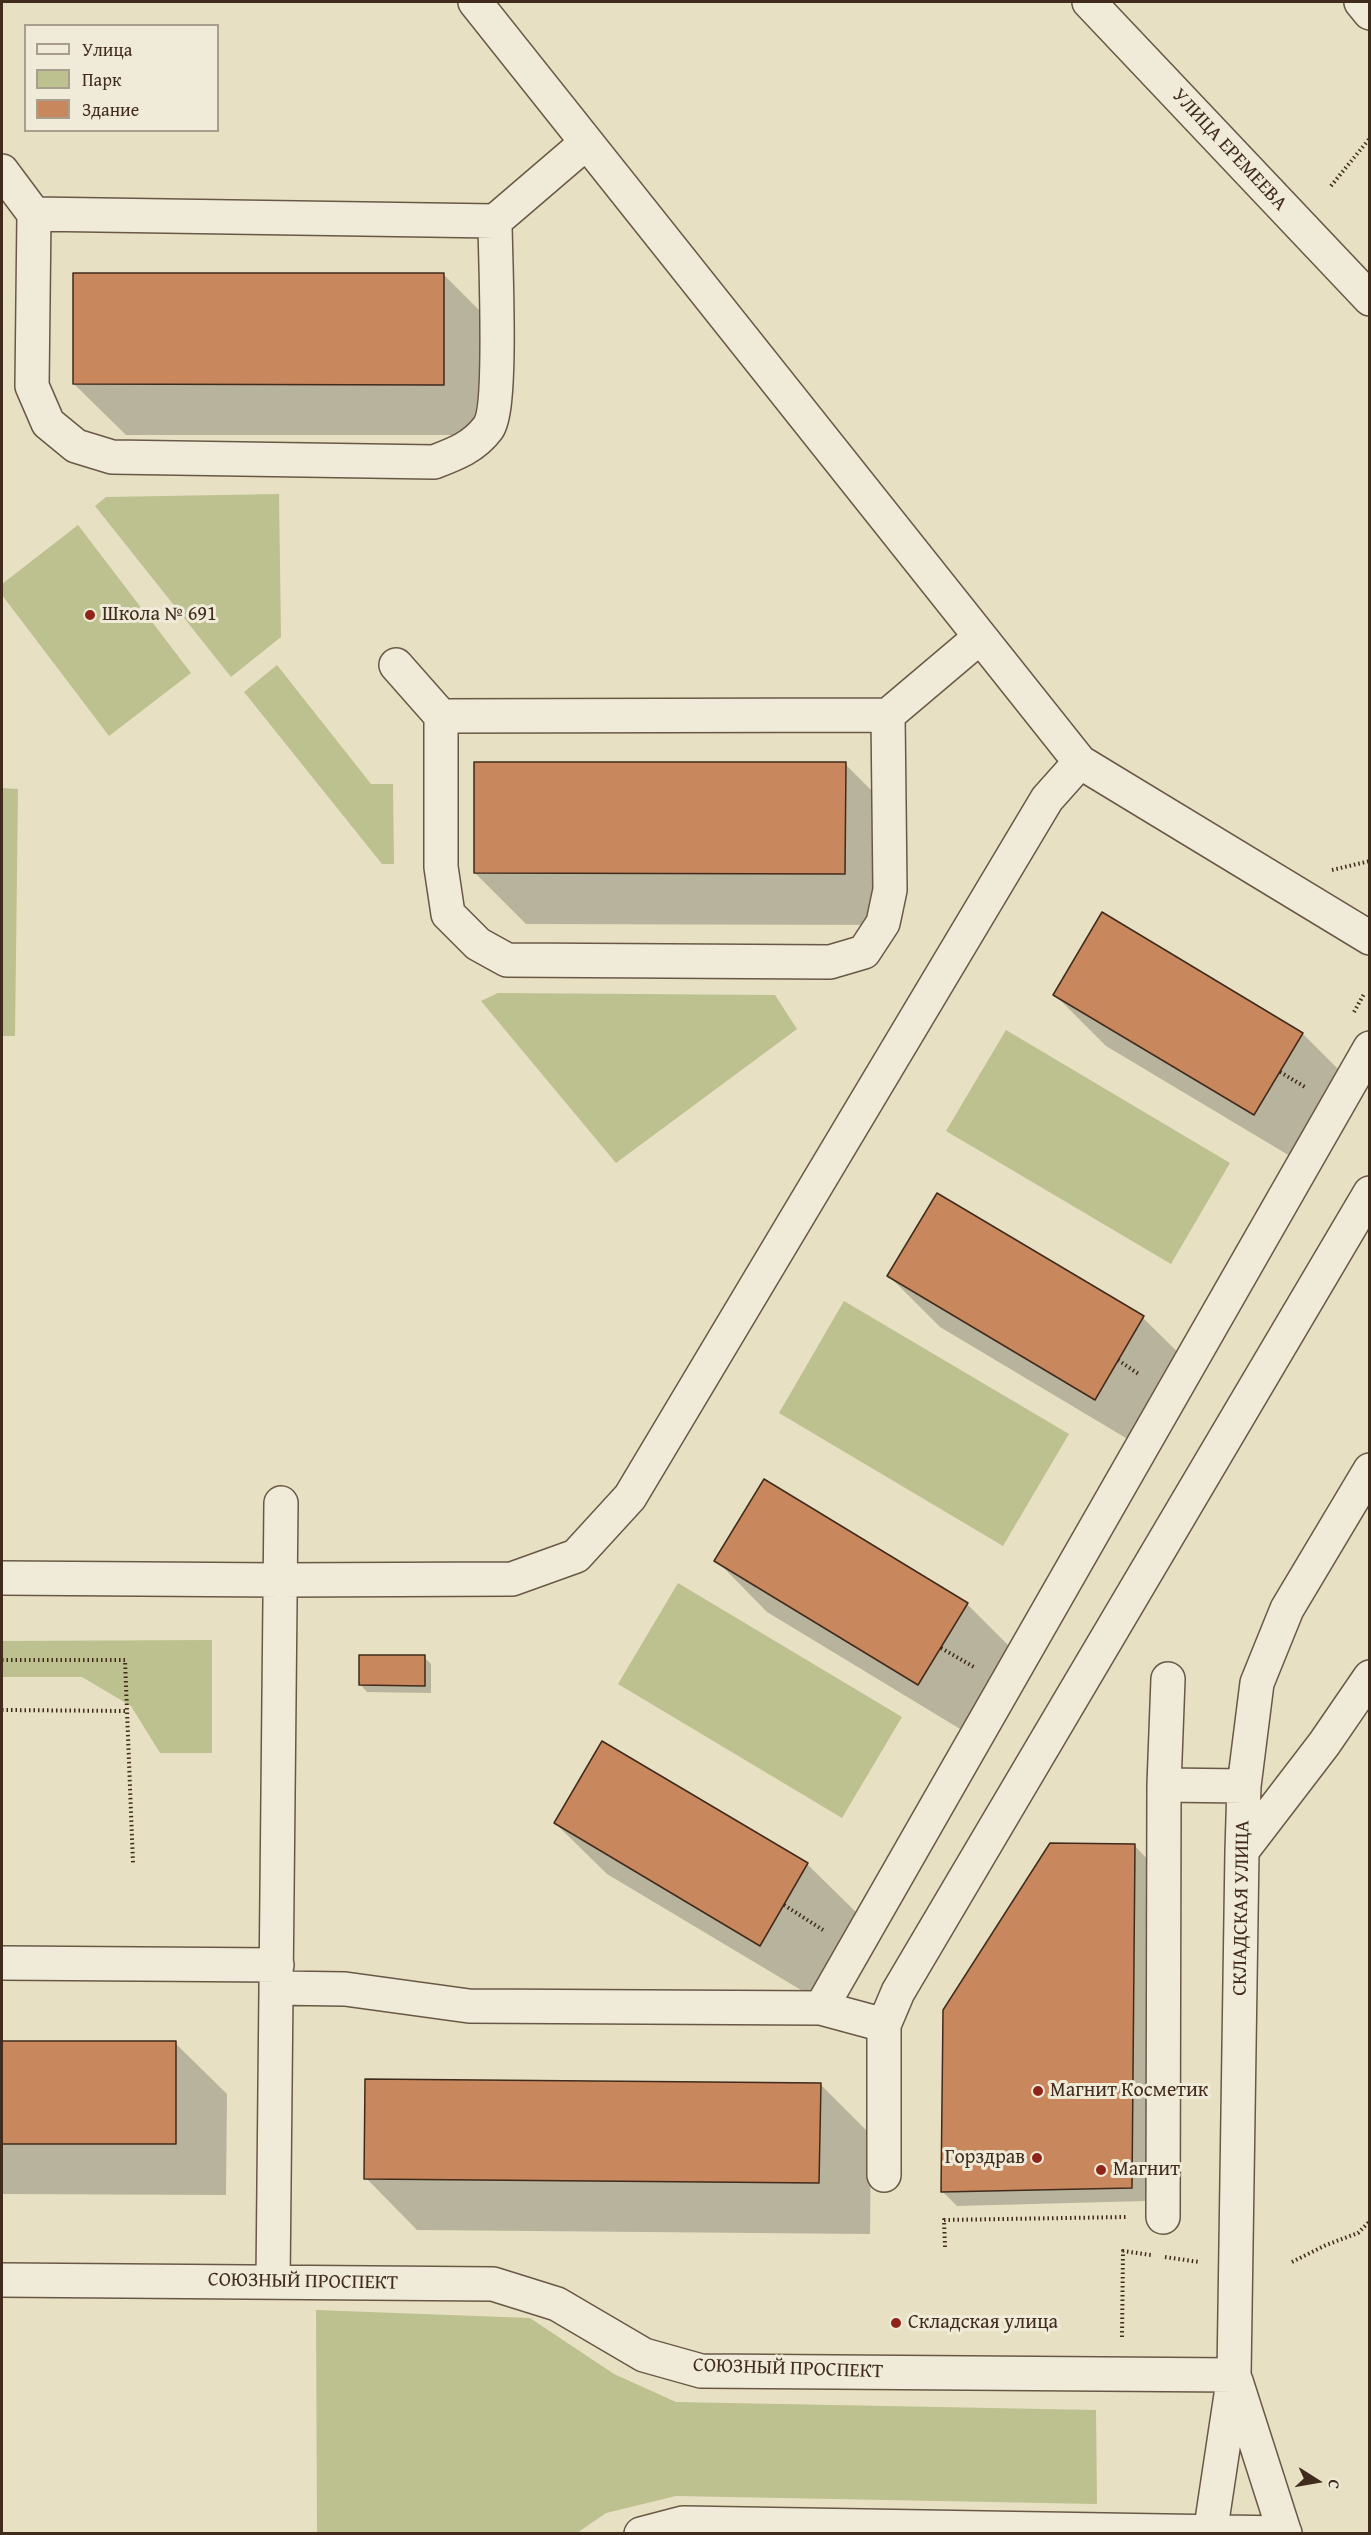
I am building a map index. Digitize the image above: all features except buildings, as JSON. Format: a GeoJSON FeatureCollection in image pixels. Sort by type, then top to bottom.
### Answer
{"type":"FeatureCollection","features":[{"type":"Feature","properties":{"kind":"street"},"geometry":{"type":"LineString","coordinates":[[475,2],[1080,762],[1370,938]]}},
{"type":"Feature","properties":{"kind":"street","name":"УЛИЦА ЕРЕМЕЕВА"},"geometry":{"type":"LineString","coordinates":[[1089,2],[1370,299]]}},
{"type":"Feature","properties":{"kind":"street"},"geometry":{"type":"LineString","coordinates":[[1361,2],[1370,13]]}},
{"type":"Feature","properties":{"kind":"street"},"geometry":{"type":"LineString","coordinates":[[34,214],[495,221],[586,142]]}},
{"type":"Feature","properties":{"kind":"street"},"geometry":{"type":"LineString","coordinates":[[2,171],[34,214],[32,386],[48,423],[76,446],[112,458],[434,462],[465,451],[489,427],[496,391],[495,221]]}},
{"type":"Feature","properties":{"kind":"street"},"geometry":{"type":"LineString","coordinates":[[441,716],[888,715],[980,638]]}},
{"type":"Feature","properties":{"kind":"street"},"geometry":{"type":"LineString","coordinates":[[396,665],[441,716],[441,867],[448,914],[478,944],[507,960],[830,962],[864,952],[883,923],[890,890],[888,715]]}},
{"type":"Feature","properties":{"kind":"street"},"geometry":{"type":"LineString","coordinates":[[2,1578],[512,1579],[576,1556],[630,1497],[1047,799],[1080,762]]}},
{"type":"Feature","properties":{"kind":"street"},"geometry":{"type":"LineString","coordinates":[[821,2008],[1365,1068]]}},
{"type":"Feature","properties":{"kind":"street"},"geometry":{"type":"LineString","coordinates":[[884,2175],[884,2025],[898,1992],[1370,1193]]}},
{"type":"Feature","properties":{"kind":"street","name":"СКЛАДСКАЯ УЛИЦА"},"geometry":{"type":"LineString","coordinates":[[1210,2533],[1234,2375],[1244,1786],[1257,1683],[1287,1609],[1370,1470]]}},
{"type":"Feature","properties":{"kind":"street"},"geometry":{"type":"LineString","coordinates":[[273,2282],[281,1503]]}},
{"type":"Feature","properties":{"kind":"street"},"geometry":{"type":"LineString","coordinates":[[1163,2217],[1164,1785],[1168,1679]]}},
{"type":"Feature","properties":{"kind":"street"},"geometry":{"type":"LineString","coordinates":[[1242,1851],[1366,1689]]}},
{"type":"Feature","properties":{"kind":"street"},"geometry":{"type":"LineString","coordinates":[[1164,1785],[1244,1786]]}},
{"type":"Feature","properties":{"kind":"street"},"geometry":{"type":"LineString","coordinates":[[2,1963],[277,1977],[469,2006],[821,2008],[884,2025]]}},
{"type":"Feature","properties":{"kind":"street","name":"СОЮЗНЫЙ ПРОСПЕКТ"},"geometry":{"type":"LineString","coordinates":[[2,2280],[493,2284],[557,2304],[644,2355],[700,2371],[1234,2375]]}},
{"type":"Feature","properties":{"kind":"street","name":"СКЛАДСКАЯ УЛИЦА"},"geometry":{"type":"LineString","coordinates":[[1234,2375],[1285,2533]]}},
{"type":"Feature","properties":{"kind":"street"},"geometry":{"type":"LineString","coordinates":[[641,2534],[683,2523],[1285,2533]]}},
{"type":"Feature","properties":{"kind":"path"},"geometry":{"type":"LineString","coordinates":[[1331,186],[1370,138]]}},
{"type":"Feature","properties":{"kind":"path"},"geometry":{"type":"LineString","coordinates":[[1280,1072],[1311,1090]]}},
{"type":"Feature","properties":{"kind":"path"},"geometry":{"type":"LineString","coordinates":[[1118,1360],[1144,1378]]}},
{"type":"Feature","properties":{"kind":"path"},"geometry":{"type":"LineString","coordinates":[[941,1648],[977,1669]]}},
{"type":"Feature","properties":{"kind":"path"},"geometry":{"type":"LineString","coordinates":[[2,1660],[125,1660],[133,1863]]}},
{"type":"Feature","properties":{"kind":"path"},"geometry":{"type":"LineString","coordinates":[[2,1710],[127,1711]]}},
{"type":"Feature","properties":{"kind":"path"},"geometry":{"type":"LineString","coordinates":[[783,1905],[826,1932]]}},
{"type":"Feature","properties":{"kind":"path"},"geometry":{"type":"LineString","coordinates":[[945,2247],[944,2220],[1163,2217],[1162,2257]]}},
{"type":"Feature","properties":{"kind":"path"},"geometry":{"type":"LineString","coordinates":[[1292,2262],[1326,2245],[1358,2233],[1370,2221]]}},
{"type":"Feature","properties":{"kind":"path"},"geometry":{"type":"LineString","coordinates":[[1122,2342],[1123,2251]]}},
{"type":"Feature","properties":{"kind":"green space"},"geometry":{"type":"Polygon","coordinates":[[[279,494],[281,637],[231,677],[95,506],[106,497],[279,494]]]}},
{"type":"Feature","properties":{"kind":"green space"},"geometry":{"type":"Polygon","coordinates":[[[78,525],[191,673],[109,736],[2,595],[2,584],[78,525]]]}},
{"type":"Feature","properties":{"kind":"green space"},"geometry":{"type":"Polygon","coordinates":[[[277,665],[371,784],[393,784],[394,864],[382,864],[244,692],[277,665]]]}},
{"type":"Feature","properties":{"kind":"green space"},"geometry":{"type":"Polygon","coordinates":[[[2,788],[18,789],[15,1036],[2,1036],[2,788]]]}},
{"type":"Feature","properties":{"kind":"green space"},"geometry":{"type":"Polygon","coordinates":[[[498,993],[775,995],[797,1029],[616,1163],[481,1001],[498,993]]]}},
{"type":"Feature","properties":{"kind":"green space"},"geometry":{"type":"Polygon","coordinates":[[[1006,1030],[1230,1163],[1171,1264],[946,1131],[1006,1030]]]}},
{"type":"Feature","properties":{"kind":"green space"},"geometry":{"type":"Polygon","coordinates":[[[844,1301],[1069,1434],[1003,1546],[779,1413],[844,1301]]]}},
{"type":"Feature","properties":{"kind":"green space"},"geometry":{"type":"Polygon","coordinates":[[[678,1583],[902,1717],[842,1818],[618,1684],[678,1583]]]}},
{"type":"Feature","properties":{"kind":"green space"},"geometry":{"type":"Polygon","coordinates":[[[212,1640],[212,1753],[160,1753],[131,1706],[82,1677],[2,1677],[2,1641],[212,1640]]]}},
{"type":"Feature","properties":{"kind":"green space"},"geometry":{"type":"Polygon","coordinates":[[[316,2310],[530,2318],[614,2374],[676,2402],[1096,2410],[1097,2504],[676,2496],[606,2513],[577,2533],[317,2533],[316,2310]]]}},
{"type":"Feature","properties":{"kind":"place","name":"Школа № 691"},"geometry":{"type":"Point","coordinates":[90,615]}},
{"type":"Feature","properties":{"kind":"place","name":"Магнит Косметик"},"geometry":{"type":"Point","coordinates":[1038,2091]}},
{"type":"Feature","properties":{"kind":"place","name":"Горздрав"},"geometry":{"type":"Point","coordinates":[1037,2158]}},
{"type":"Feature","properties":{"kind":"place","name":"Магнит"},"geometry":{"type":"Point","coordinates":[1101,2170]}},
{"type":"Feature","properties":{"kind":"place","name":"Складская улица"},"geometry":{"type":"Point","coordinates":[896,2323]}}]}
